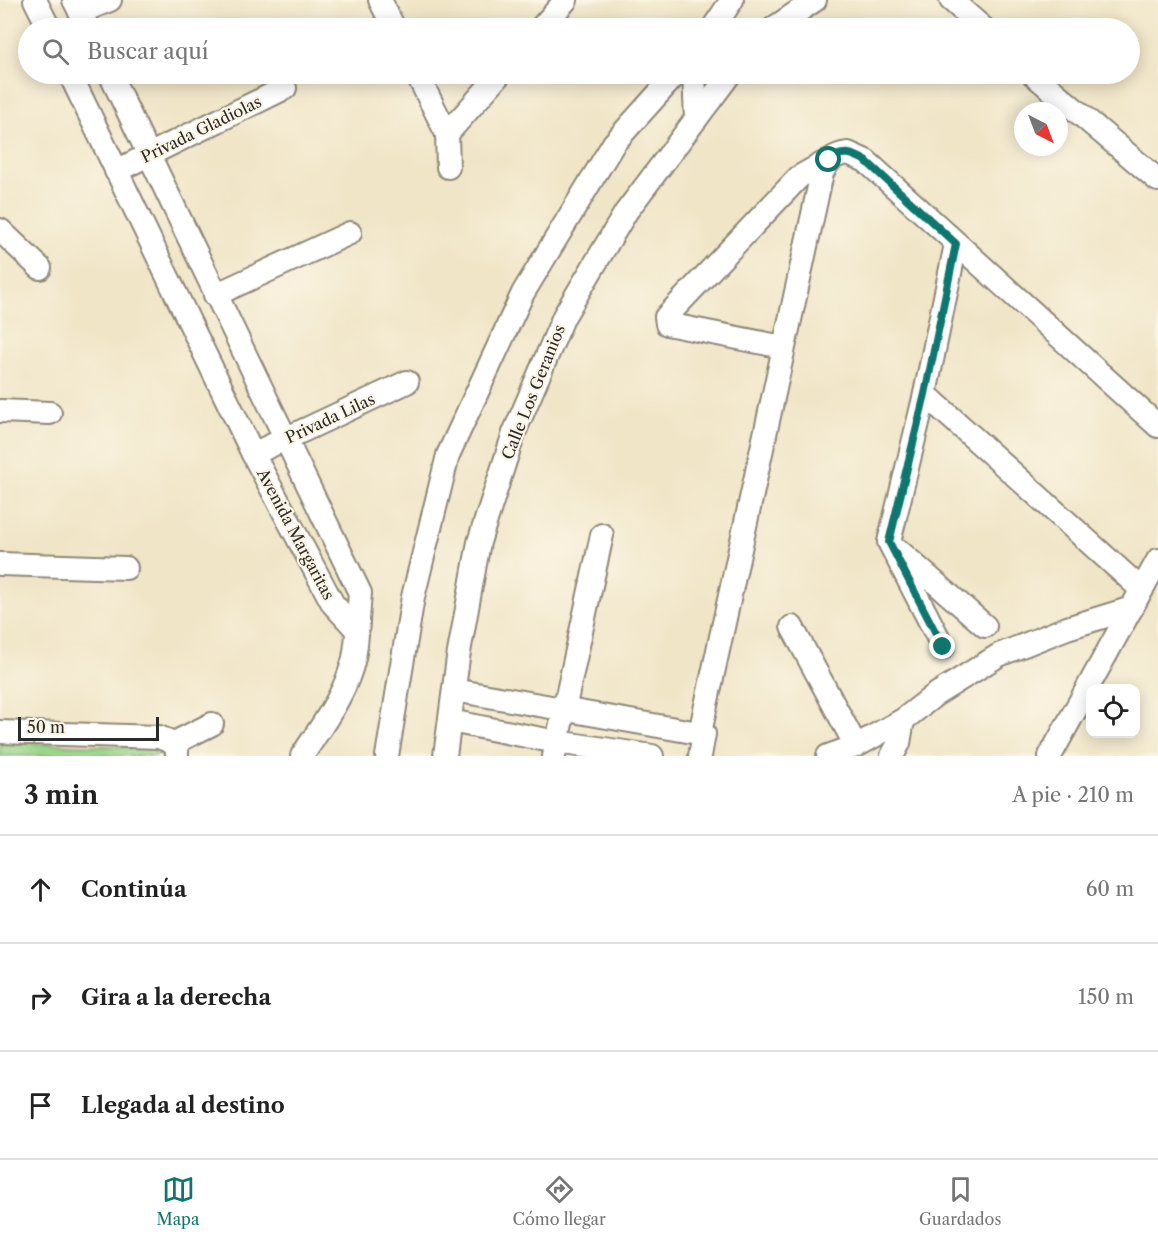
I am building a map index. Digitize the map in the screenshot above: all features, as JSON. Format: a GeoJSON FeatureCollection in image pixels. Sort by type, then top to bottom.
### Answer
{"type":"FeatureCollection","features":[{"type":"Feature","properties":{"kind":"street"},"geometry":{"type":"LineString","coordinates":[[35,0],[44,18]]}},
{"type":"Feature","properties":{"kind":"street"},"geometry":{"type":"LineString","coordinates":[[81,14],[110,0]]}},
{"type":"Feature","properties":{"kind":"street"},"geometry":{"type":"LineString","coordinates":[[380,0],[389,18]]}},
{"type":"Feature","properties":{"kind":"street"},"geometry":{"type":"LineString","coordinates":[[549,18],[566,0]]}},
{"type":"Feature","properties":{"kind":"street"},"geometry":{"type":"LineString","coordinates":[[720,18],[732,0]]}},
{"type":"Feature","properties":{"kind":"street"},"geometry":{"type":"LineString","coordinates":[[789,18],[815,0]]}},
{"type":"Feature","properties":{"kind":"street"},"geometry":{"type":"LineString","coordinates":[[951,0],[972,18]]}},
{"type":"Feature","properties":{"kind":"street","name":"Avenida Margaritas"},"geometry":{"type":"LineString","coordinates":[[75,84],[253,454],[333,604],[357,630]]}},
{"type":"Feature","properties":{"kind":"street","name":"Avenida Margaritas"},"geometry":{"type":"LineString","coordinates":[[115,84],[360,593],[357,630]]}},
{"type":"Feature","properties":{"kind":"street"},"geometry":{"type":"LineString","coordinates":[[422,84],[447,134],[448,167]]}},
{"type":"Feature","properties":{"kind":"street"},"geometry":{"type":"LineString","coordinates":[[447,134],[491,84]]}},
{"type":"Feature","properties":{"kind":"street"},"geometry":{"type":"LineString","coordinates":[[387,756],[413,597],[448,454],[529,283],[614,143],[667,84]]}},
{"type":"Feature","properties":{"kind":"street"},"geometry":{"type":"LineString","coordinates":[[694,84],[696,119]]}},
{"type":"Feature","properties":{"kind":"street","name":"Calle Los Geranios"},"geometry":{"type":"LineString","coordinates":[[445,756],[479,542],[514,433],[564,316],[626,212],[722,84]]}},
{"type":"Feature","properties":{"kind":"street"},"geometry":{"type":"LineString","coordinates":[[1045,84],[1158,180]]}},
{"type":"Feature","properties":{"kind":"street","name":"Privada Gladiolas"},"geometry":{"type":"LineString","coordinates":[[116,171],[285,88]]}},
{"type":"Feature","properties":{"kind":"street"},"geometry":{"type":"LineString","coordinates":[[783,347],[667,324],[666,316],[799,177],[840,154],[848,153],[866,161],[1158,426]]}},
{"type":"Feature","properties":{"kind":"street"},"geometry":{"type":"LineString","coordinates":[[700,733],[822,173],[829,160]]}},
{"type":"Feature","properties":{"kind":"street"},"geometry":{"type":"LineString","coordinates":[[0,230],[40,268]]}},
{"type":"Feature","properties":{"kind":"street"},"geometry":{"type":"LineString","coordinates":[[215,295],[350,233]]}},
{"type":"Feature","properties":{"kind":"street"},"geometry":{"type":"LineString","coordinates":[[943,647],[889,542],[925,394],[956,244]]}},
{"type":"Feature","properties":{"kind":"street","name":"Privada Lilas"},"geometry":{"type":"LineString","coordinates":[[253,454],[407,382]]}},
{"type":"Feature","properties":{"kind":"street"},"geometry":{"type":"LineString","coordinates":[[925,394],[1137,599]]}},
{"type":"Feature","properties":{"kind":"street"},"geometry":{"type":"LineString","coordinates":[[0,411],[50,413]]}},
{"type":"Feature","properties":{"kind":"street"},"geometry":{"type":"LineString","coordinates":[[556,749],[602,535]]}},
{"type":"Feature","properties":{"kind":"street"},"geometry":{"type":"LineString","coordinates":[[889,542],[985,626]]}},
{"type":"Feature","properties":{"kind":"street"},"geometry":{"type":"LineString","coordinates":[[1050,756],[1158,560]]}},
{"type":"Feature","properties":{"kind":"street"},"geometry":{"type":"LineString","coordinates":[[0,564],[126,568]]}},
{"type":"Feature","properties":{"kind":"street"},"geometry":{"type":"LineString","coordinates":[[828,756],[856,746],[903,720],[934,695],[999,655],[1137,599]]}},
{"type":"Feature","properties":{"kind":"street"},"geometry":{"type":"LineString","coordinates":[[792,627],[856,746]]}},
{"type":"Feature","properties":{"kind":"street"},"geometry":{"type":"LineString","coordinates":[[302,756],[338,700],[354,656],[357,630]]}},
{"type":"Feature","properties":{"kind":"street"},"geometry":{"type":"LineString","coordinates":[[454,690],[704,734],[700,756]]}},
{"type":"Feature","properties":{"kind":"street"},"geometry":{"type":"LineString","coordinates":[[892,756],[899,743],[903,720]]}},
{"type":"Feature","properties":{"kind":"street"},"geometry":{"type":"LineString","coordinates":[[450,721],[556,749],[652,756]]}},
{"type":"Feature","properties":{"kind":"street"},"geometry":{"type":"LineString","coordinates":[[0,732],[159,737],[175,750],[212,724]]}},
{"type":"Feature","properties":{"kind":"green space"},"geometry":{"type":"Polygon","coordinates":[[[0,742],[160,748],[155,756],[0,756],[0,742]]]}},
{"type":"Feature","properties":{"kind":"route"},"geometry":{"type":"LineString","coordinates":[[829,160],[840,154],[848,153],[866,161],[956,244],[925,394],[889,542],[943,647]]}}]}
